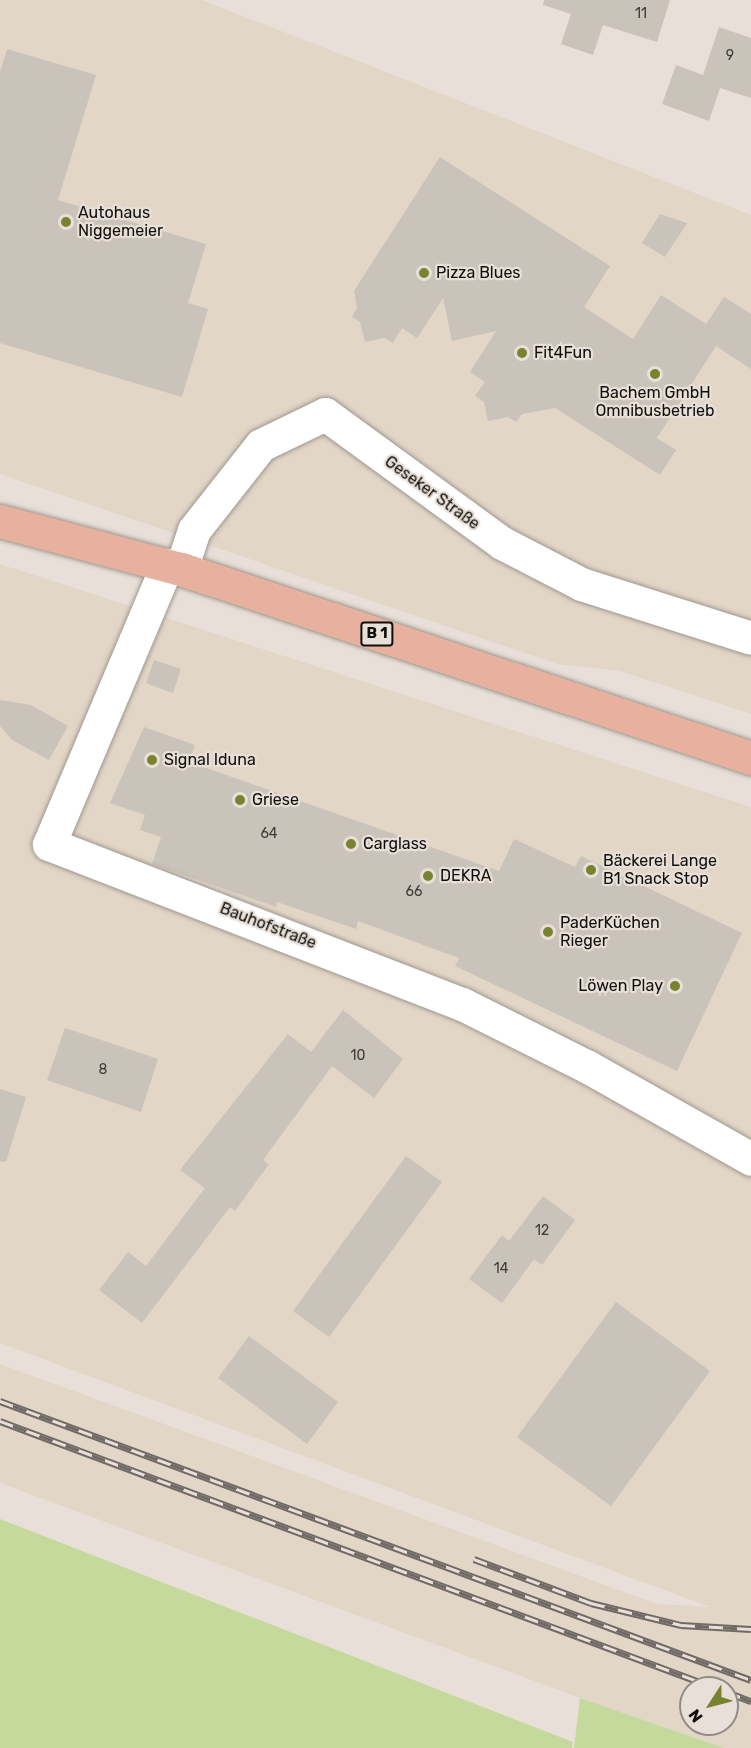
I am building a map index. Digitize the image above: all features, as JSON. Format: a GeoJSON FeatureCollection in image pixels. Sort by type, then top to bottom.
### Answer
{"type":"FeatureCollection","features":[{"type":"Feature","properties":{"kind":"main road","name":"B 1"},"geometry":{"type":"LineString","coordinates":[[0,521],[174,567],[751,758]]}},
{"type":"Feature","properties":{"kind":"street","name":"Geseker Straße"},"geometry":{"type":"LineString","coordinates":[[174,567],[194,530],[261,445],[325,414],[502,543],[581,584],[751,638]]}},
{"type":"Feature","properties":{"kind":"street","name":"Bauhofstraße"},"geometry":{"type":"LineString","coordinates":[[174,567],[49,844],[462,1004],[588,1067],[751,1159]]}},
{"type":"Feature","properties":{"kind":"shaded area"},"geometry":{"type":"Polygon","coordinates":[[[0,0],[202,0],[751,215],[751,714],[620,671],[557,664],[0,474],[0,0]]]}},
{"type":"Feature","properties":{"kind":"shaded area"},"geometry":{"type":"Polygon","coordinates":[[[0,564],[751,807],[751,1748],[724,1748],[689,1736],[739,1736],[739,1676],[679,1676],[679,1732],[580,1698],[0,1483],[0,1364],[657,1604],[710,1607],[0,1343],[0,564]]]}},
{"type":"Feature","properties":{"kind":"green space"},"geometry":{"type":"Polygon","coordinates":[[[0,1519],[573,1742],[572,1748],[0,1748],[0,1519]]]}},
{"type":"Feature","properties":{"kind":"green space"},"geometry":{"type":"Polygon","coordinates":[[[580,1698],[679,1732],[679,1736],[689,1736],[724,1748],[574,1748],[580,1698]]]}},
{"type":"Feature","properties":{"kind":"building"},"geometry":{"type":"Polygon","coordinates":[[[544,0],[670,0],[657,42],[603,25],[593,55],[561,44],[571,14],[543,5],[544,0]]]}},
{"type":"Feature","properties":{"kind":"building"},"geometry":{"type":"Polygon","coordinates":[[[719,27],[751,38],[751,98],[720,88],[709,121],[662,104],[676,65],[703,75],[719,27]]]}},
{"type":"Feature","properties":{"kind":"building","name":"Autohaus Niggemeier"},"geometry":{"type":"Polygon","coordinates":[[[7,49],[96,75],[58,200],[206,244],[188,303],[208,309],[182,397],[0,343],[0,72],[7,49]]]}},
{"type":"Feature","properties":{"kind":"building"},"geometry":{"type":"Polygon","coordinates":[[[440,157],[610,266],[584,307],[633,339],[661,295],[706,324],[724,297],[751,314],[751,369],[716,346],[657,438],[676,450],[660,475],[555,408],[522,414],[516,422],[508,417],[488,421],[484,402],[475,396],[485,382],[470,372],[496,331],[452,341],[443,298],[417,338],[402,328],[393,343],[384,338],[365,342],[360,322],[352,317],[357,308],[354,291],[440,157]]]}},
{"type":"Feature","properties":{"kind":"building"},"geometry":{"type":"Polygon","coordinates":[[[660,214],[687,223],[665,257],[642,243],[660,214]]]}},
{"type":"Feature","properties":{"kind":"building"},"geometry":{"type":"Polygon","coordinates":[[[154,660],[181,669],[173,693],[146,683],[154,660]]]}},
{"type":"Feature","properties":{"kind":"building"},"geometry":{"type":"Polygon","coordinates":[[[0,700],[31,705],[68,726],[49,760],[12,740],[0,726],[0,700]]]}},
{"type":"Feature","properties":{"kind":"building"},"geometry":{"type":"Polygon","coordinates":[[[144,727],[195,745],[189,762],[499,871],[514,839],[575,867],[581,856],[742,933],[677,1071],[455,966],[459,958],[358,921],[356,929],[277,902],[276,907],[152,864],[161,837],[140,830],[145,815],[110,803],[144,727]]]}},
{"type":"Feature","properties":{"kind":"building"},"geometry":{"type":"Polygon","coordinates":[[[343,1010],[403,1059],[374,1098],[332,1066],[263,1160],[269,1164],[235,1211],[230,1207],[142,1323],[99,1290],[128,1252],[146,1266],[205,1188],[180,1170],[288,1034],[311,1052],[343,1010]]]}},
{"type":"Feature","properties":{"kind":"building"},"geometry":{"type":"Polygon","coordinates":[[[65,1028],[158,1059],[141,1112],[47,1080],[65,1028]]]}},
{"type":"Feature","properties":{"kind":"building"},"geometry":{"type":"Polygon","coordinates":[[[0,1089],[26,1097],[6,1162],[0,1161],[0,1089]]]}},
{"type":"Feature","properties":{"kind":"building"},"geometry":{"type":"Polygon","coordinates":[[[406,1156],[442,1182],[329,1337],[293,1311],[406,1156]]]}},
{"type":"Feature","properties":{"kind":"building"},"geometry":{"type":"Polygon","coordinates":[[[543,1196],[575,1220],[542,1265],[534,1259],[502,1303],[469,1279],[502,1235],[509,1241],[543,1196]]]}},
{"type":"Feature","properties":{"kind":"building"},"geometry":{"type":"Polygon","coordinates":[[[616,1302],[710,1371],[611,1506],[517,1437],[616,1302]]]}},
{"type":"Feature","properties":{"kind":"building"},"geometry":{"type":"Polygon","coordinates":[[[249,1336],[338,1402],[307,1444],[218,1378],[249,1336]]]}},
{"type":"Feature","properties":{"kind":"railway"},"geometry":{"type":"LineString","coordinates":[[0,1401],[751,1680]]}},
{"type":"Feature","properties":{"kind":"railway"},"geometry":{"type":"LineString","coordinates":[[0,1421],[684,1676]]}},
{"type":"Feature","properties":{"kind":"railway"},"geometry":{"type":"LineString","coordinates":[[474,1559],[591,1603],[681,1625],[751,1629]]}},
{"type":"Feature","properties":{"kind":"railway"},"geometry":{"type":"LineString","coordinates":[[739,1696],[751,1701]]}},
{"type":"Feature","properties":{"kind":"place","name":"Autohaus Niggemeier"},"geometry":{"type":"Point","coordinates":[66,222]}},
{"type":"Feature","properties":{"kind":"place","name":"Pizza Blues"},"geometry":{"type":"Point","coordinates":[424,273]}},
{"type":"Feature","properties":{"kind":"place","name":"Fit4Fun"},"geometry":{"type":"Point","coordinates":[522,353]}},
{"type":"Feature","properties":{"kind":"place","name":"Bachem GmbH Omnibusbetrieb"},"geometry":{"type":"Point","coordinates":[655,374]}},
{"type":"Feature","properties":{"kind":"place","name":"Signal Iduna"},"geometry":{"type":"Point","coordinates":[152,760]}},
{"type":"Feature","properties":{"kind":"place","name":"Griese"},"geometry":{"type":"Point","coordinates":[240,800]}},
{"type":"Feature","properties":{"kind":"place","name":"Carglass"},"geometry":{"type":"Point","coordinates":[351,844]}},
{"type":"Feature","properties":{"kind":"place","name":"Bäckerei Lange B1 Snack Stop"},"geometry":{"type":"Point","coordinates":[591,870]}},
{"type":"Feature","properties":{"kind":"place","name":"DEKRA"},"geometry":{"type":"Point","coordinates":[428,876]}},
{"type":"Feature","properties":{"kind":"place","name":"PaderKüchen Rieger"},"geometry":{"type":"Point","coordinates":[548,932]}},
{"type":"Feature","properties":{"kind":"place","name":"Löwen Play"},"geometry":{"type":"Point","coordinates":[675,986]}}]}
